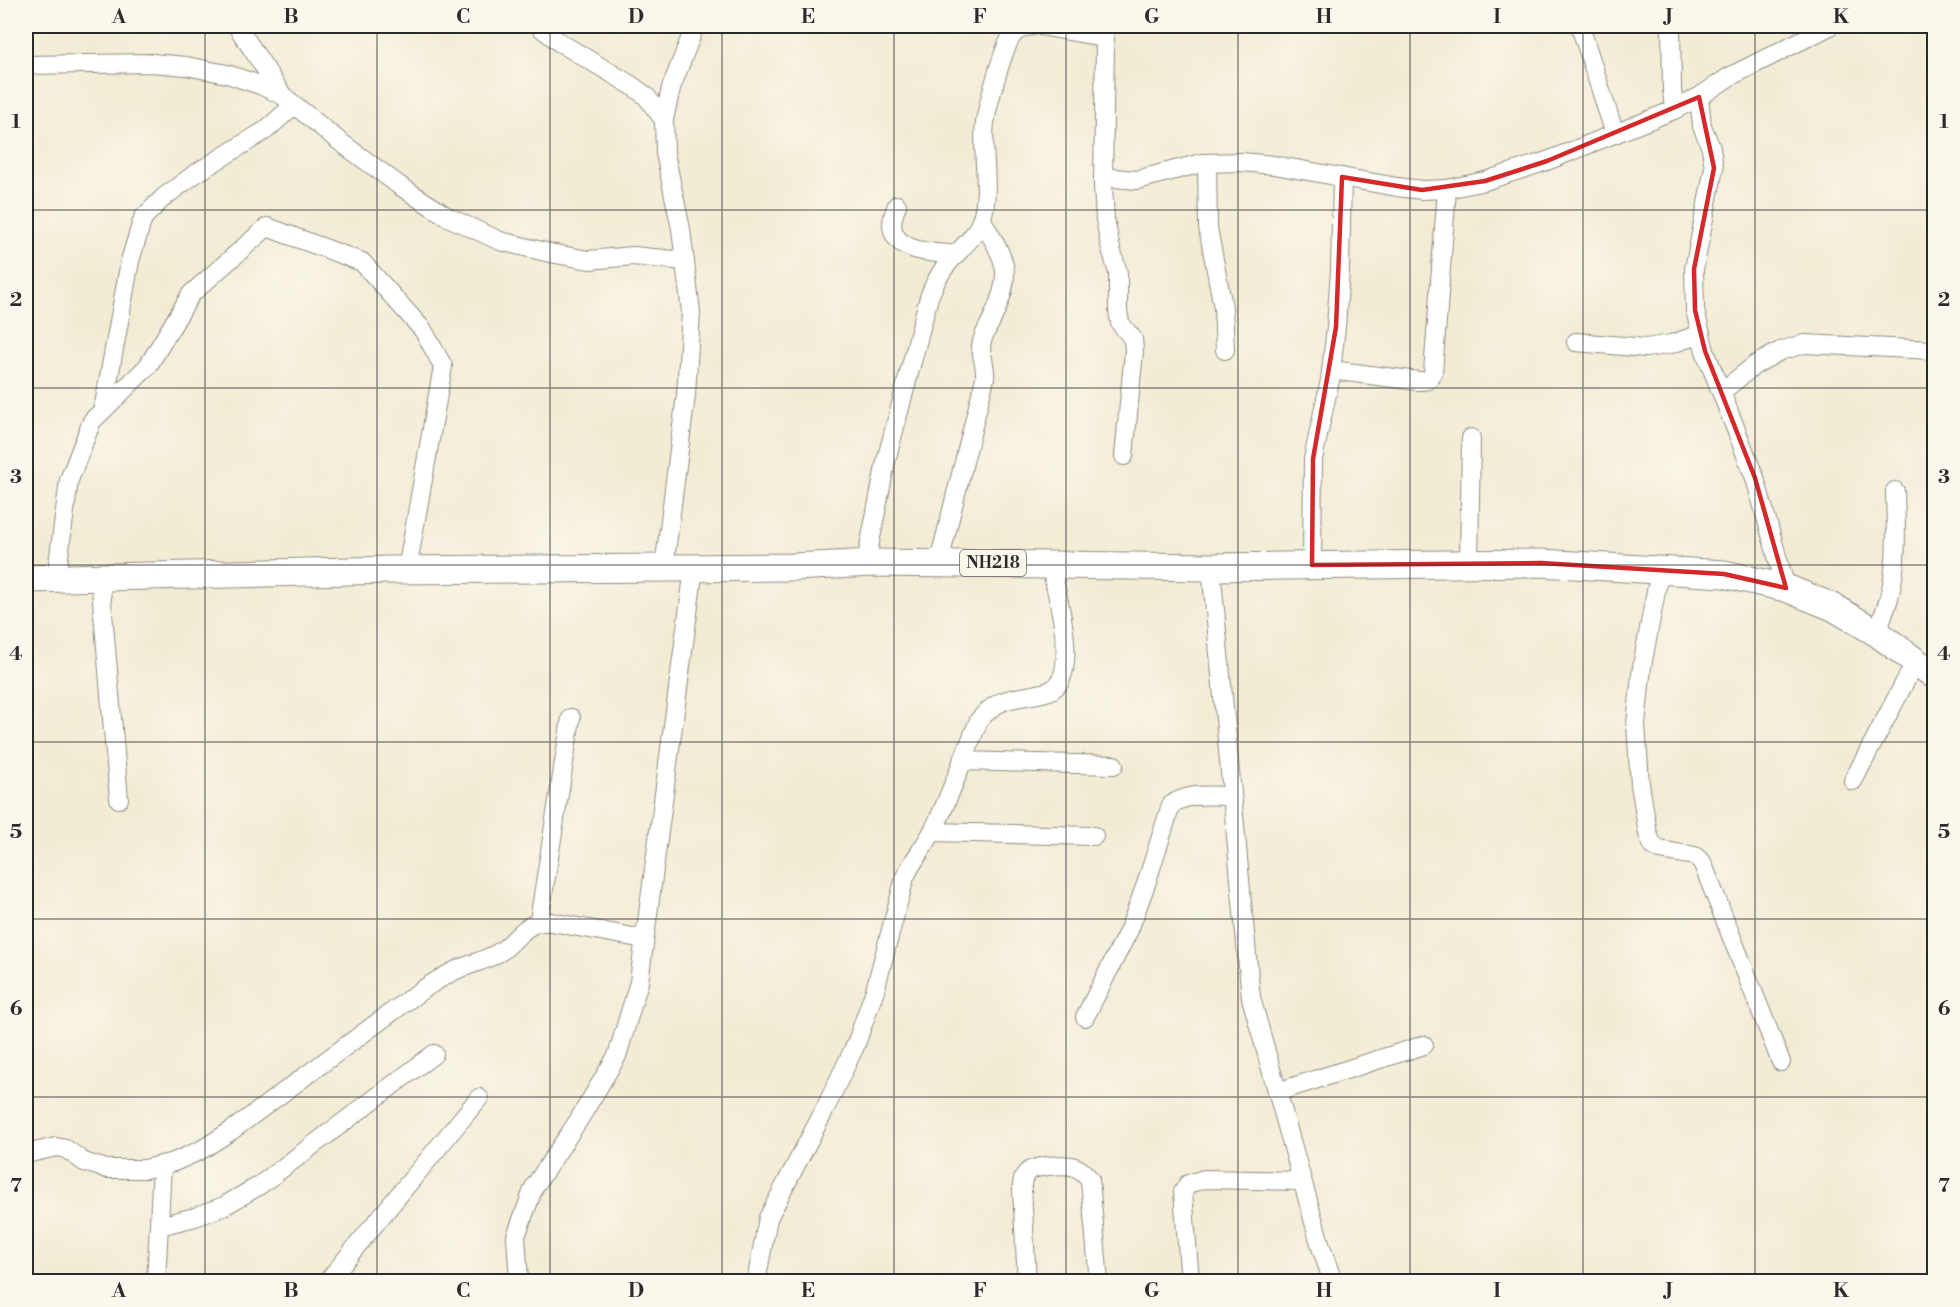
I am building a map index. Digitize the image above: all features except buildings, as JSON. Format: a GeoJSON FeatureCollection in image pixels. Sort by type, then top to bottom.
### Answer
{"type":"FeatureCollection","features":[{"type":"Feature","properties":{"kind":"highway","name":"NH218"},"geometry":{"type":"LineString","coordinates":[[26,579],[407,570],[793,567],[939,562],[1211,567],[1541,563],[1724,574],[1786,588],[1833,607],[1877,633],[1925,668]]}},
{"type":"Feature","properties":{"kind":"street"},"geometry":{"type":"LineString","coordinates":[[237,26],[288,100]]}},
{"type":"Feature","properties":{"kind":"street"},"geometry":{"type":"LineString","coordinates":[[539,26],[559,42],[646,96],[664,120]]}},
{"type":"Feature","properties":{"kind":"street"},"geometry":{"type":"LineString","coordinates":[[664,568],[686,395],[691,312],[681,229],[665,153],[664,120],[671,88],[695,26]]}},
{"type":"Feature","properties":{"kind":"street"},"geometry":{"type":"LineString","coordinates":[[866,563],[886,461],[929,297],[937,278],[975,234],[982,220],[986,198],[984,124],[989,101],[1012,36],[1023,27],[1032,26]]}},
{"type":"Feature","properties":{"kind":"street"},"geometry":{"type":"LineString","coordinates":[[1040,26],[1091,35],[1104,33],[1105,219],[1118,273],[1120,323],[1133,339],[1134,351],[1124,456]]}},
{"type":"Feature","properties":{"kind":"street"},"geometry":{"type":"LineString","coordinates":[[1580,26],[1615,134]]}},
{"type":"Feature","properties":{"kind":"street"},"geometry":{"type":"LineString","coordinates":[[1671,26],[1674,110]]}},
{"type":"Feature","properties":{"kind":"street"},"geometry":{"type":"LineString","coordinates":[[1103,177],[1137,180],[1208,163],[1241,162],[1274,165],[1422,190],[1447,189],[1485,181],[1547,161],[1674,110],[1729,77],[1830,26]]}},
{"type":"Feature","properties":{"kind":"street"},"geometry":{"type":"LineString","coordinates":[[26,66],[152,63],[186,66],[227,74],[260,85],[288,100],[399,186],[448,217],[500,241],[589,260],[633,256],[685,261]]}},
{"type":"Feature","properties":{"kind":"street"},"geometry":{"type":"LineString","coordinates":[[1699,97],[1702,126],[1711,148],[1714,168],[1694,268],[1695,310],[1705,351],[1755,478],[1786,588]]}},
{"type":"Feature","properties":{"kind":"street"},"geometry":{"type":"LineString","coordinates":[[103,410],[130,261],[143,218],[164,197],[195,174],[266,130],[288,100]]}},
{"type":"Feature","properties":{"kind":"street"},"geometry":{"type":"LineString","coordinates":[[1208,163],[1208,228],[1222,307],[1224,350]]}},
{"type":"Feature","properties":{"kind":"street"},"geometry":{"type":"LineString","coordinates":[[1312,565],[1313,459],[1331,370],[1340,270],[1342,177]]}},
{"type":"Feature","properties":{"kind":"street"},"geometry":{"type":"LineString","coordinates":[[1331,370],[1418,381],[1431,378],[1447,189]]}},
{"type":"Feature","properties":{"kind":"street"},"geometry":{"type":"LineString","coordinates":[[897,205],[892,223],[900,242],[917,249],[956,255]]}},
{"type":"Feature","properties":{"kind":"street"},"geometry":{"type":"LineString","coordinates":[[939,562],[985,378],[986,366],[981,346],[1005,286],[1005,268],[999,251],[982,220]]}},
{"type":"Feature","properties":{"kind":"street"},"geometry":{"type":"LineString","coordinates":[[56,579],[69,480],[92,421],[148,366],[191,294],[267,227],[362,262],[423,330],[443,366],[407,570]]}},
{"type":"Feature","properties":{"kind":"street"},"geometry":{"type":"LineString","coordinates":[[1576,342],[1646,348],[1671,344],[1701,334]]}},
{"type":"Feature","properties":{"kind":"street"},"geometry":{"type":"LineString","coordinates":[[1721,392],[1755,365],[1780,351],[1804,344],[1935,350]]}},
{"type":"Feature","properties":{"kind":"street"},"geometry":{"type":"LineString","coordinates":[[1469,563],[1471,438]]}},
{"type":"Feature","properties":{"kind":"street"},"geometry":{"type":"LineString","coordinates":[[1877,633],[1889,598],[1894,566],[1897,538],[1895,491]]}},
{"type":"Feature","properties":{"kind":"street"},"geometry":{"type":"LineString","coordinates":[[756,1281],[768,1218],[856,1044],[874,990],[905,877],[932,832],[979,720],[989,708],[1004,700],[1050,691],[1062,679],[1065,661],[1063,621],[1050,564]]}},
{"type":"Feature","properties":{"kind":"street"},"geometry":{"type":"LineString","coordinates":[[1211,567],[1251,998],[1320,1247],[1333,1281]]}},
{"type":"Feature","properties":{"kind":"street"},"geometry":{"type":"LineString","coordinates":[[519,1281],[516,1236],[534,1187],[578,1121],[617,1056],[639,982],[694,568]]}},
{"type":"Feature","properties":{"kind":"street"},"geometry":{"type":"LineString","coordinates":[[1660,570],[1642,666],[1636,724],[1640,784],[1648,834],[1653,846],[1660,850],[1695,856],[1702,862],[1781,1062]]}},
{"type":"Feature","properties":{"kind":"street"},"geometry":{"type":"LineString","coordinates":[[100,578],[119,799]]}},
{"type":"Feature","properties":{"kind":"street"},"geometry":{"type":"LineString","coordinates":[[1853,781],[1925,668]]}},
{"type":"Feature","properties":{"kind":"street"},"geometry":{"type":"LineString","coordinates":[[539,921],[571,718]]}},
{"type":"Feature","properties":{"kind":"street"},"geometry":{"type":"LineString","coordinates":[[962,761],[1114,765]]}},
{"type":"Feature","properties":{"kind":"street"},"geometry":{"type":"LineString","coordinates":[[1085,1017],[1129,930],[1171,805],[1188,796],[1232,796]]}},
{"type":"Feature","properties":{"kind":"street"},"geometry":{"type":"LineString","coordinates":[[932,832],[1094,836]]}},
{"type":"Feature","properties":{"kind":"street"},"geometry":{"type":"LineString","coordinates":[[26,1154],[56,1146],[66,1149],[84,1162],[107,1169],[145,1169],[162,1165],[201,1150],[231,1131],[419,992],[453,972],[484,960],[503,949],[530,925],[539,921],[644,939]]}},
{"type":"Feature","properties":{"kind":"street"},"geometry":{"type":"LineString","coordinates":[[1277,1092],[1424,1045]]}},
{"type":"Feature","properties":{"kind":"street"},"geometry":{"type":"LineString","coordinates":[[159,1226],[195,1217],[224,1206],[260,1185],[434,1054]]}},
{"type":"Feature","properties":{"kind":"street"},"geometry":{"type":"LineString","coordinates":[[327,1281],[479,1098]]}},
{"type":"Feature","properties":{"kind":"street"},"geometry":{"type":"LineString","coordinates":[[156,1281],[162,1165]]}},
{"type":"Feature","properties":{"kind":"street"},"geometry":{"type":"LineString","coordinates":[[1027,1281],[1023,1179],[1028,1171],[1035,1167],[1068,1165],[1085,1172],[1090,1180],[1099,1281]]}},
{"type":"Feature","properties":{"kind":"street"},"geometry":{"type":"LineString","coordinates":[[1190,1281],[1183,1192],[1188,1184],[1204,1179],[1302,1181]]}},
{"type":"Feature","properties":{"kind":"highlighted area"},"geometry":{"type":"Polygon","coordinates":[[[1699,97],[1714,168],[1694,269],[1695,310],[1705,351],[1755,478],[1786,588],[1724,574],[1541,563],[1312,565],[1313,459],[1336,327],[1342,177],[1422,190],[1485,181],[1547,161],[1699,97]]]}},
{"type":"Feature","properties":{"kind":"railway"},"geometry":{"type":"LineString","coordinates":[[1914,1282],[1934,1273]]}}]}
